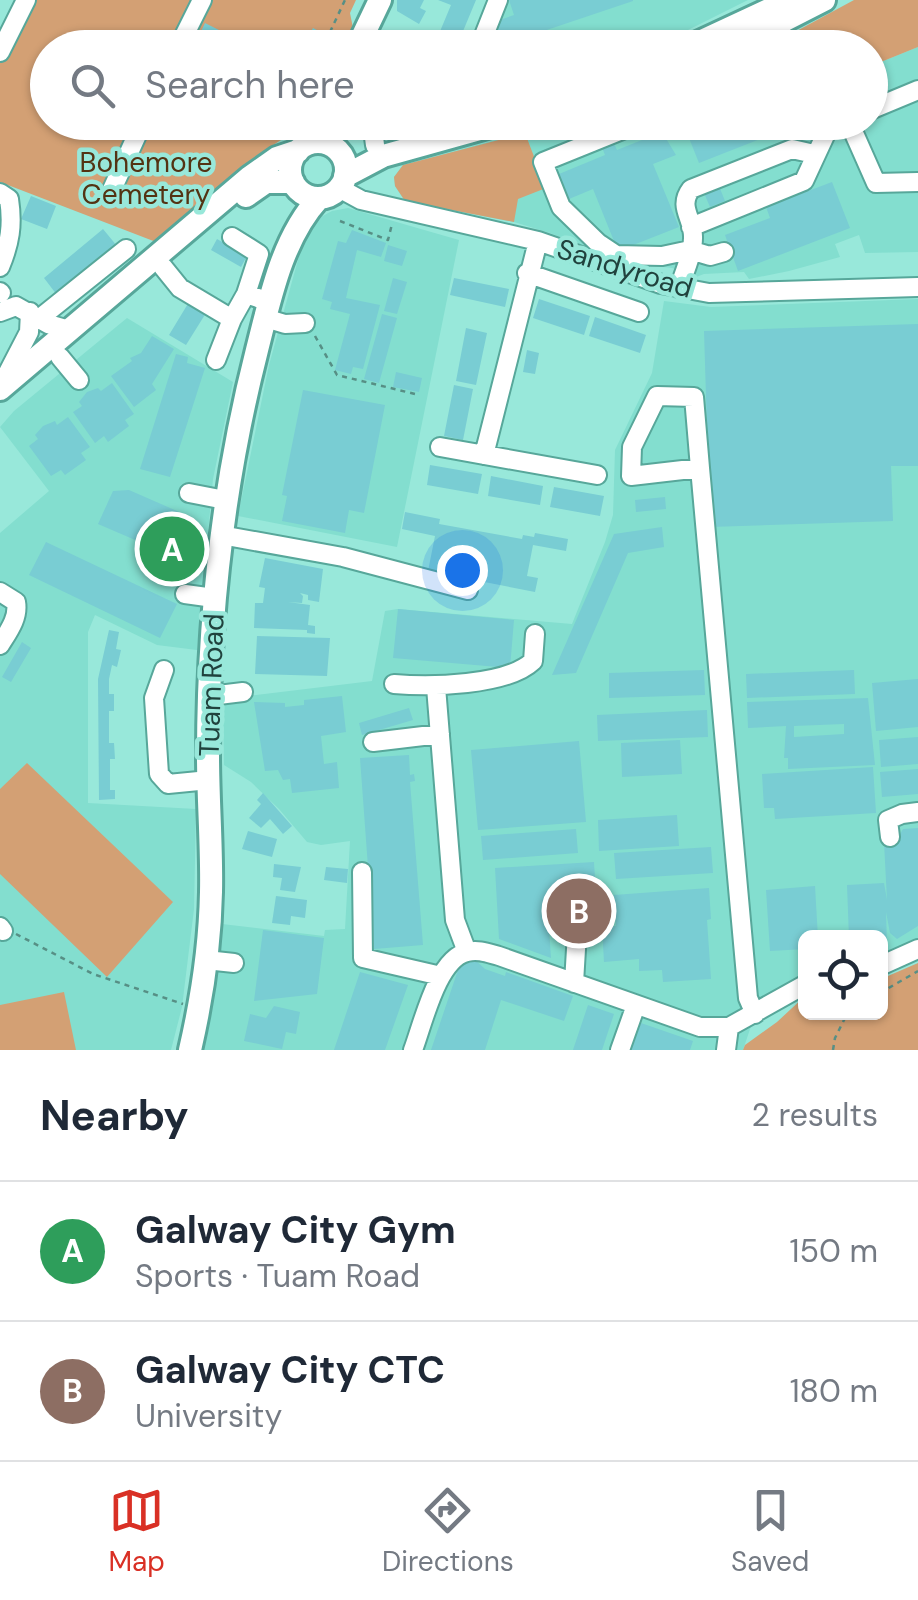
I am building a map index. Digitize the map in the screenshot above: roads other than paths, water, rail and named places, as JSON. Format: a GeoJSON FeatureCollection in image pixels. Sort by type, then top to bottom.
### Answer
{"type":"FeatureCollection","features":[{"type":"Feature","properties":{"kind":"main road"},"geometry":{"type":"LineString","coordinates":[[741,30],[824,0]]}},
{"type":"Feature","properties":{"kind":"main road"},"geometry":{"type":"LineString","coordinates":[[363,30],[371,3]]}},
{"type":"Feature","properties":{"kind":"main road"},"geometry":{"type":"LineString","coordinates":[[305,140],[290,166],[295,185],[305,194],[334,187],[383,156],[441,140]]}},
{"type":"Feature","properties":{"kind":"main road"},"geometry":{"type":"LineString","coordinates":[[0,388],[250,178],[277,158],[329,140]]}},
{"type":"Feature","properties":{"kind":"main road"},"geometry":{"type":"LineString","coordinates":[[334,140],[345,163],[334,187]]}},
{"type":"Feature","properties":{"kind":"main road"},"geometry":{"type":"LineString","coordinates":[[0,406],[254,189],[266,182],[295,185]]}},
{"type":"Feature","properties":{"kind":"main road","name":"Tuam Road"},"geometry":{"type":"LineString","coordinates":[[282,265],[295,185]]}},
{"type":"Feature","properties":{"kind":"main road","name":"Tuam Road"},"geometry":{"type":"LineString","coordinates":[[190,1050],[206,960],[211,895],[210,696],[214,598],[225,500],[240,420],[282,265],[308,210],[334,187]]}},
{"type":"Feature","properties":{"kind":"street"},"geometry":{"type":"LineString","coordinates":[[0,52],[26,0]]}},
{"type":"Feature","properties":{"kind":"street"},"geometry":{"type":"LineString","coordinates":[[187,30],[202,0]]}},
{"type":"Feature","properties":{"kind":"street"},"geometry":{"type":"LineString","coordinates":[[486,30],[498,0]]}},
{"type":"Feature","properties":{"kind":"street"},"geometry":{"type":"LineString","coordinates":[[888,102],[918,90]]}},
{"type":"Feature","properties":{"kind":"street"},"geometry":{"type":"LineString","coordinates":[[109,196],[135,140]]}},
{"type":"Feature","properties":{"kind":"street"},"geometry":{"type":"LineString","coordinates":[[597,140],[543,162],[561,207],[598,243],[616,255],[662,256],[690,250],[710,256],[724,252]]}},
{"type":"Feature","properties":{"kind":"street"},"geometry":{"type":"LineString","coordinates":[[691,227],[804,181],[822,140]]}},
{"type":"Feature","properties":{"kind":"street"},"geometry":{"type":"LineString","coordinates":[[857,140],[876,183],[918,182]]}},
{"type":"Feature","properties":{"kind":"street"},"geometry":{"type":"LineString","coordinates":[[679,288],[694,237],[684,206],[691,189],[792,149],[814,154]]}},
{"type":"Feature","properties":{"kind":"street","name":"Sandyroad"},"geometry":{"type":"LineString","coordinates":[[334,187],[360,200],[538,241],[679,288],[709,293],[918,286]]}},
{"type":"Feature","properties":{"kind":"street"},"geometry":{"type":"LineString","coordinates":[[0,193],[9,199],[12,218],[11,236],[0,267]]}},
{"type":"Feature","properties":{"kind":"street"},"geometry":{"type":"LineString","coordinates":[[216,360],[259,254],[232,237]]}},
{"type":"Feature","properties":{"kind":"street"},"geometry":{"type":"LineString","coordinates":[[484,455],[538,241]]}},
{"type":"Feature","properties":{"kind":"street"},"geometry":{"type":"LineString","coordinates":[[0,388],[35,315],[126,248]]}},
{"type":"Feature","properties":{"kind":"street"},"geometry":{"type":"LineString","coordinates":[[163,268],[180,288],[232,319]]}},
{"type":"Feature","properties":{"kind":"street"},"geometry":{"type":"LineString","coordinates":[[528,272],[640,312]]}},
{"type":"Feature","properties":{"kind":"street"},"geometry":{"type":"LineString","coordinates":[[246,294],[286,324],[306,323]]}},
{"type":"Feature","properties":{"kind":"street"},"geometry":{"type":"LineString","coordinates":[[0,312],[16,306],[70,330]]}},
{"type":"Feature","properties":{"kind":"street"},"geometry":{"type":"LineString","coordinates":[[60,357],[79,380]]}},
{"type":"Feature","properties":{"kind":"street"},"geometry":{"type":"LineString","coordinates":[[700,468],[631,476],[632,447],[656,396],[694,397],[748,998],[755,1014]]}},
{"type":"Feature","properties":{"kind":"street"},"geometry":{"type":"LineString","coordinates":[[440,447],[597,475]]}},
{"type":"Feature","properties":{"kind":"street"},"geometry":{"type":"LineString","coordinates":[[189,493],[225,500]]}},
{"type":"Feature","properties":{"kind":"street"},"geometry":{"type":"LineString","coordinates":[[221,535],[343,556],[468,590]]}},
{"type":"Feature","properties":{"kind":"street"},"geometry":{"type":"LineString","coordinates":[[0,592],[16,602],[18,608],[0,646]]}},
{"type":"Feature","properties":{"kind":"street"},"geometry":{"type":"LineString","coordinates":[[185,594],[214,598]]}},
{"type":"Feature","properties":{"kind":"street"},"geometry":{"type":"LineString","coordinates":[[394,684],[436,688],[522,672],[533,661],[535,634]]}},
{"type":"Feature","properties":{"kind":"street"},"geometry":{"type":"LineString","coordinates":[[164,670],[154,698],[159,774],[168,784],[208,780]]}},
{"type":"Feature","properties":{"kind":"street"},"geometry":{"type":"LineString","coordinates":[[436,688],[454,920],[467,952]]}},
{"type":"Feature","properties":{"kind":"street"},"geometry":{"type":"LineString","coordinates":[[210,696],[243,692]]}},
{"type":"Feature","properties":{"kind":"street"},"geometry":{"type":"LineString","coordinates":[[373,742],[440,734]]}},
{"type":"Feature","properties":{"kind":"street"},"geometry":{"type":"LineString","coordinates":[[890,837],[888,820],[918,812]]}},
{"type":"Feature","properties":{"kind":"street"},"geometry":{"type":"LineString","coordinates":[[362,872],[362,958],[442,976]]}},
{"type":"Feature","properties":{"kind":"street"},"geometry":{"type":"LineString","coordinates":[[574,983],[577,932]]}},
{"type":"Feature","properties":{"kind":"street"},"geometry":{"type":"LineString","coordinates":[[888,963],[918,950]]}},
{"type":"Feature","properties":{"kind":"street"},"geometry":{"type":"LineString","coordinates":[[413,1050],[442,976],[458,956],[467,952],[499,956],[700,1027],[730,1027],[798,989]]}},
{"type":"Feature","properties":{"kind":"street"},"geometry":{"type":"LineString","coordinates":[[206,960],[234,962]]}},
{"type":"Feature","properties":{"kind":"street"},"geometry":{"type":"LineString","coordinates":[[620,1050],[636,1005]]}},
{"type":"Feature","properties":{"kind":"street"},"geometry":{"type":"LineString","coordinates":[[726,1050],[730,1027]]}},
{"type":"Feature","properties":{"kind":"place","name":"Galway City Gym"},"geometry":{"type":"Point","coordinates":[172,549]}},
{"type":"Feature","properties":{"kind":"place","name":"Galway City CTC"},"geometry":{"type":"Point","coordinates":[579,911]}},
{"type":"Feature","properties":{"kind":"park label","name":"Bohemore Cemetery"},"geometry":{"type":"Point","coordinates":[146,178]}}]}
